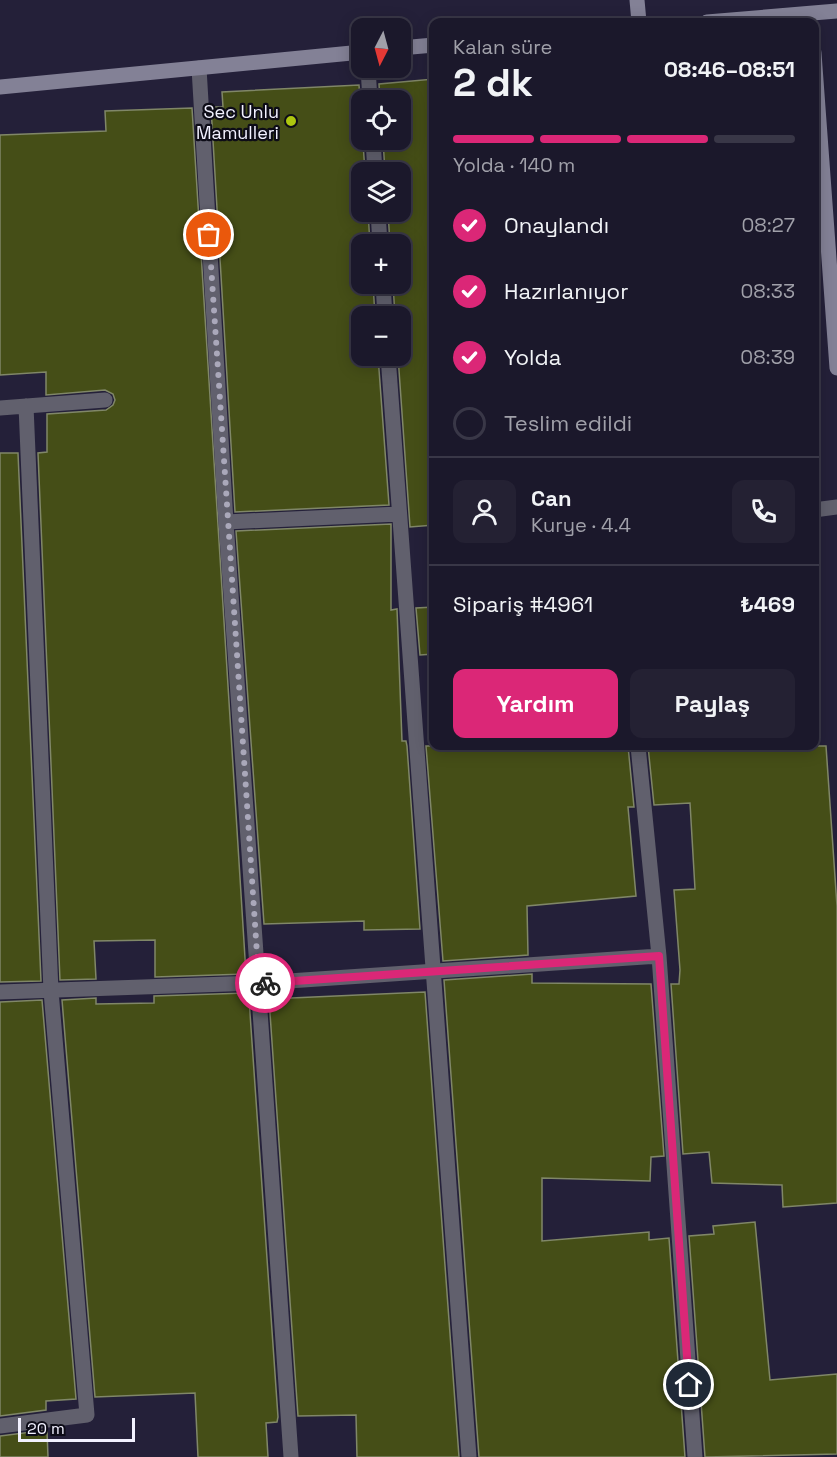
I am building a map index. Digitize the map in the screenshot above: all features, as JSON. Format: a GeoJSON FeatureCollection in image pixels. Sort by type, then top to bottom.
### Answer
{"type":"FeatureCollection","features":[{"type":"Feature","properties":{"kind":"street"},"geometry":{"type":"LineString","coordinates":[[637,0],[639,18]]}},
{"type":"Feature","properties":{"kind":"street"},"geometry":{"type":"LineString","coordinates":[[812,18],[837,11]]}},
{"type":"Feature","properties":{"kind":"street"},"geometry":{"type":"LineString","coordinates":[[411,47],[429,45]]}},
{"type":"Feature","properties":{"kind":"street"},"geometry":{"type":"LineString","coordinates":[[0,87],[351,53]]}},
{"type":"Feature","properties":{"kind":"street"},"geometry":{"type":"LineString","coordinates":[[199,68],[226,522],[291,1457]]}},
{"type":"Feature","properties":{"kind":"street"},"geometry":{"type":"LineString","coordinates":[[819,121],[837,368]]}},
{"type":"Feature","properties":{"kind":"street"},"geometry":{"type":"LineString","coordinates":[[389,366],[469,1457]]}},
{"type":"Feature","properties":{"kind":"street"},"geometry":{"type":"LineString","coordinates":[[0,408],[105,400]]}},
{"type":"Feature","properties":{"kind":"street"},"geometry":{"type":"LineString","coordinates":[[0,1426],[87,1415],[51,991],[26,406]]}},
{"type":"Feature","properties":{"kind":"street"},"geometry":{"type":"LineString","coordinates":[[819,509],[837,507]]}},
{"type":"Feature","properties":{"kind":"street"},"geometry":{"type":"LineString","coordinates":[[226,522],[399,514]]}},
{"type":"Feature","properties":{"kind":"street"},"geometry":{"type":"LineString","coordinates":[[638,750],[659,956],[694,1457]]}},
{"type":"Feature","properties":{"kind":"street"},"geometry":{"type":"LineString","coordinates":[[0,992],[259,984],[432,974],[659,956]]}},
{"type":"Feature","properties":{"kind":"building"},"geometry":{"type":"Polygon","coordinates":[[[429,79],[429,525],[410,527],[399,366],[411,366],[411,306],[394,306],[394,294],[411,294],[411,234],[389,234],[389,222],[411,222],[411,162],[384,162],[384,150],[411,150],[411,90],[379,90],[379,84],[429,79]]]}},
{"type":"Feature","properties":{"kind":"building"},"geometry":{"type":"Polygon","coordinates":[[[359,85],[359,90],[351,90],[351,150],[363,150],[364,162],[351,162],[351,222],[369,222],[369,234],[351,234],[351,294],[374,294],[374,306],[351,306],[351,366],[379,366],[389,505],[235,512],[211,107],[223,107],[222,92],[359,85]]]}},
{"type":"Feature","properties":{"kind":"building"},"geometry":{"type":"Polygon","coordinates":[[[192,108],[246,974],[155,977],[155,940],[94,941],[96,979],[60,980],[38,453],[47,452],[47,414],[106,410],[113,405],[115,400],[113,394],[105,390],[46,395],[46,372],[0,375],[0,135],[106,131],[105,111],[192,108]]]}},
{"type":"Feature","properties":{"kind":"building"},"geometry":{"type":"Polygon","coordinates":[[[0,453],[18,453],[41,981],[0,982],[0,453]]]}},
{"type":"Feature","properties":{"kind":"building"},"geometry":{"type":"Polygon","coordinates":[[[391,524],[391,610],[397,609],[402,741],[406,741],[407,746],[420,929],[364,930],[364,921],[264,924],[236,531],[391,524]]]}},
{"type":"Feature","properties":{"kind":"building"},"geometry":{"type":"Polygon","coordinates":[[[429,607],[429,654],[420,655],[416,608],[429,607]]]}},
{"type":"Feature","properties":{"kind":"building"},"geometry":{"type":"Polygon","coordinates":[[[426,746],[429,746],[429,750],[628,750],[634,807],[628,807],[636,896],[527,906],[528,955],[443,961],[426,746]]]}},
{"type":"Feature","properties":{"kind":"building"},"geometry":{"type":"Polygon","coordinates":[[[819,746],[826,746],[837,906],[837,1203],[783,1207],[782,1185],[712,1183],[709,1152],[683,1154],[671,984],[679,984],[680,970],[674,890],[695,889],[690,803],[654,805],[648,750],[819,750],[819,746]]]}},
{"type":"Feature","properties":{"kind":"building"},"geometry":{"type":"Polygon","coordinates":[[[532,974],[532,983],[651,984],[664,1156],[651,1157],[650,1181],[542,1178],[542,1241],[649,1232],[649,1240],[669,1238],[685,1457],[479,1457],[444,980],[532,974]]]}},
{"type":"Feature","properties":{"kind":"building"},"geometry":{"type":"Polygon","coordinates":[[[425,992],[459,1457],[357,1457],[356,1415],[298,1416],[269,999],[425,992]]]}},
{"type":"Feature","properties":{"kind":"building"},"geometry":{"type":"Polygon","coordinates":[[[246,993],[246,1000],[249,999],[278,1417],[277,1422],[266,1423],[268,1457],[198,1457],[195,1393],[95,1397],[62,1000],[96,998],[96,1004],[154,1003],[154,996],[246,993]]]}},
{"type":"Feature","properties":{"kind":"building"},"geometry":{"type":"Polygon","coordinates":[[[42,1000],[76,1399],[46,1401],[46,1410],[0,1416],[0,1002],[42,1000]]]}},
{"type":"Feature","properties":{"kind":"building"},"geometry":{"type":"Polygon","coordinates":[[[755,1222],[770,1380],[837,1374],[837,1454],[705,1457],[689,1236],[714,1234],[713,1226],[755,1222]]]}},
{"type":"Feature","properties":{"kind":"building"},"geometry":{"type":"Polygon","coordinates":[[[47,1430],[48,1457],[0,1457],[0,1436],[47,1430]]]}},
{"type":"Feature","properties":{"kind":"way so far"},"geometry":{"type":"LineString","coordinates":[[209,235],[226,522],[259,984],[265,983]]}},
{"type":"Feature","properties":{"kind":"place","name":"Sec Unlu Mamulleri"},"geometry":{"type":"Point","coordinates":[291,121]}},
{"type":"Feature","properties":{"kind":"route"},"geometry":{"type":"LineString","coordinates":[[265,983],[432,974],[659,956],[689,1385]]}}]}
